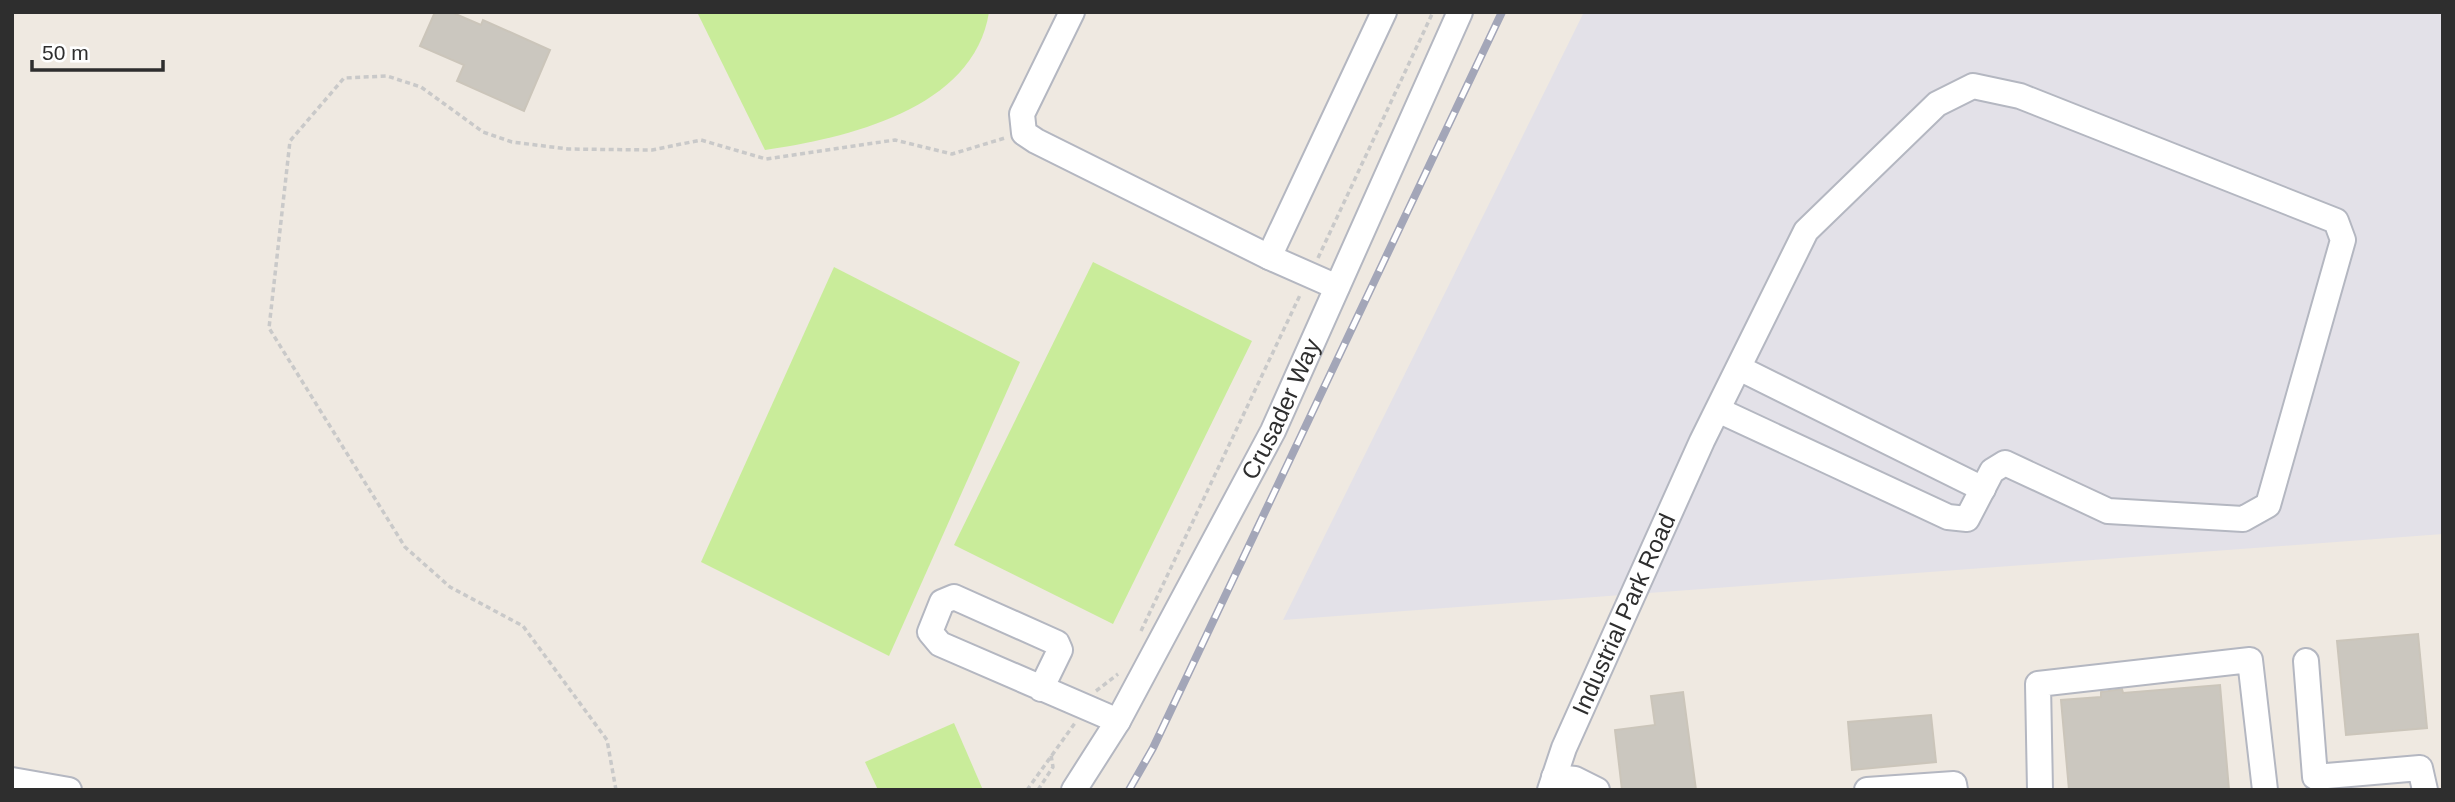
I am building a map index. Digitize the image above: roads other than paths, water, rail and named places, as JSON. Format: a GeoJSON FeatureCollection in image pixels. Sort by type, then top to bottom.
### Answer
{"type":"FeatureCollection","features":[{"type":"Feature","properties":{"kind":"street"},"geometry":{"type":"LineString","coordinates":[[1072,12],[1022,114],[1024,133],[1269,257],[1337,287]]}},
{"type":"Feature","properties":{"kind":"street"},"geometry":{"type":"LineString","coordinates":[[1269,257],[1384,12]]}},
{"type":"Feature","properties":{"kind":"street","name":"Crusader Way"},"geometry":{"type":"LineString","coordinates":[[1074,790],[1118,721],[1273,431],[1460,12]]}},
{"type":"Feature","properties":{"kind":"street","name":"Industrial Park Road"},"geometry":{"type":"LineString","coordinates":[[1552,783],[1564,748],[1702,441],[1806,231],[1937,104],[1973,86],[2020,96],[2336,221],[2343,240],[2268,505],[2243,519],[2108,511],[2005,463],[1992,471],[1983,489]]}},
{"type":"Feature","properties":{"kind":"street"},"geometry":{"type":"LineString","coordinates":[[1718,410],[1948,517],[1967,519],[1983,489],[1739,368]]}},
{"type":"Feature","properties":{"kind":"street"},"geometry":{"type":"LineString","coordinates":[[1041,689],[1060,650],[1057,643],[954,597],[942,602],[930,632],[934,640],[1041,689],[1085,709],[1118,721]]}},
{"type":"Feature","properties":{"kind":"street"},"geometry":{"type":"LineString","coordinates":[[2040,790],[2038,684],[2250,660],[2265,790]]}},
{"type":"Feature","properties":{"kind":"street"},"geometry":{"type":"LineString","coordinates":[[2306,661],[2315,777],[2420,768],[2425,790]]}},
{"type":"Feature","properties":{"kind":"street"},"geometry":{"type":"LineString","coordinates":[[1552,783],[1575,779],[1597,790]]}},
{"type":"Feature","properties":{"kind":"street"},"geometry":{"type":"LineString","coordinates":[[12,780],[69,790]]}},
{"type":"Feature","properties":{"kind":"street"},"geometry":{"type":"LineString","coordinates":[[1867,790],[1954,784],[1955,790]]}},
{"type":"Feature","properties":{"kind":"railway"},"geometry":{"type":"LineString","coordinates":[[1129,790],[1153,748],[1502,12]]}}]}
